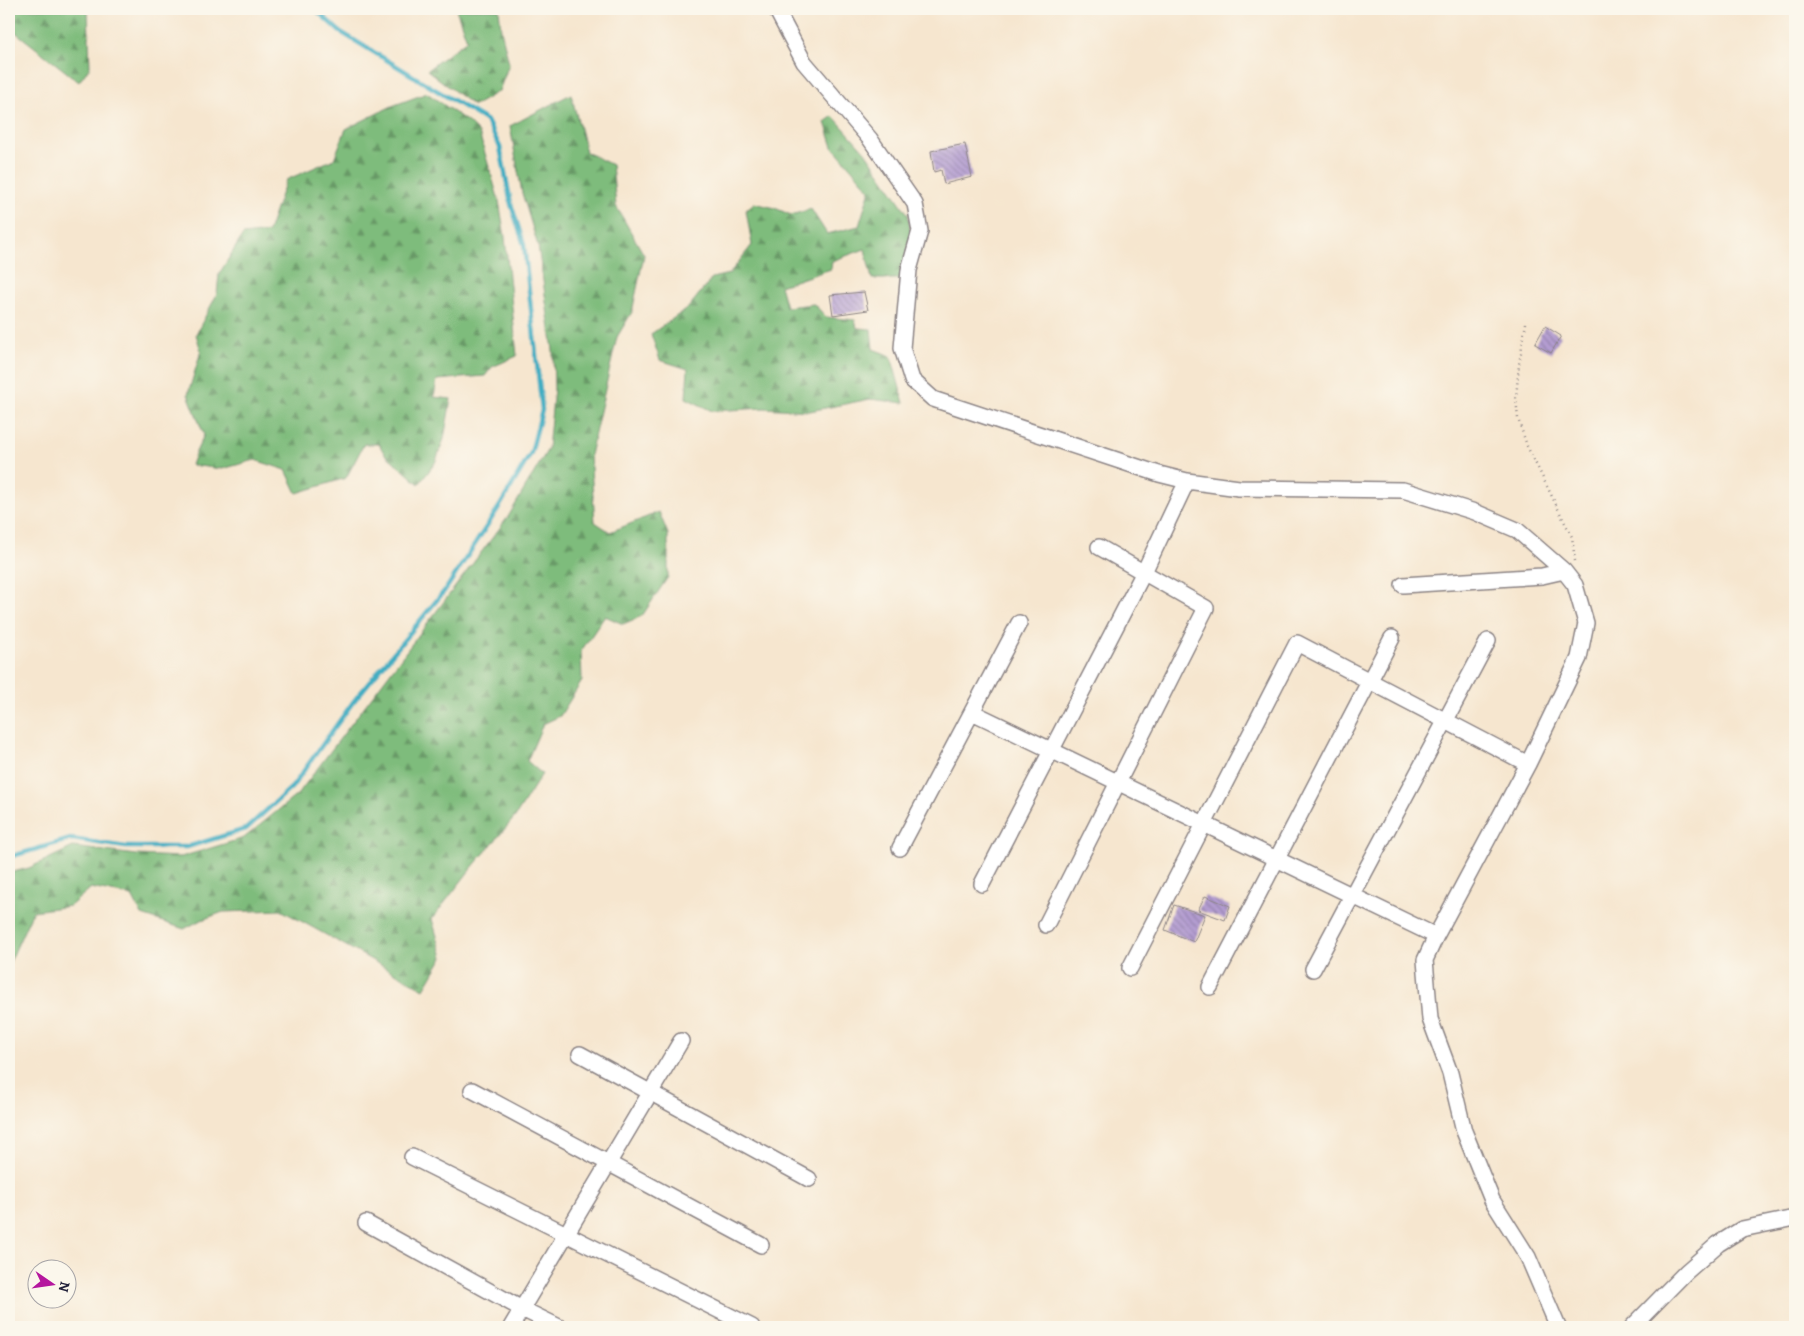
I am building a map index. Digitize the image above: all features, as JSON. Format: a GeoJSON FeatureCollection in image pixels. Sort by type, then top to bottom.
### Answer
{"type":"FeatureCollection","features":[{"type":"Feature","properties":{"kind":"street"},"geometry":{"type":"LineString","coordinates":[[776,9],[804,62],[870,138],[915,204],[920,231],[909,270],[902,348],[912,380],[933,399],[1159,474],[1187,481],[1239,488],[1403,490],[1475,512],[1517,530],[1564,570],[1575,585],[1586,623],[1579,658],[1528,764],[1436,936],[1426,960],[1430,1018],[1450,1073],[1464,1131],[1492,1200],[1528,1257],[1558,1327]]}},
{"type":"Feature","properties":{"kind":"street"},"geometry":{"type":"LineString","coordinates":[[982,884],[1144,572],[1187,481]]}},
{"type":"Feature","properties":{"kind":"street"},"geometry":{"type":"LineString","coordinates":[[1046,924],[1206,608],[1099,547]]}},
{"type":"Feature","properties":{"kind":"street"},"geometry":{"type":"LineString","coordinates":[[1403,585],[1542,576],[1564,570]]}},
{"type":"Feature","properties":{"kind":"street"},"geometry":{"type":"LineString","coordinates":[[900,848],[1019,623]]}},
{"type":"Feature","properties":{"kind":"street"},"geometry":{"type":"LineString","coordinates":[[1210,987],[1392,638]]}},
{"type":"Feature","properties":{"kind":"street"},"geometry":{"type":"LineString","coordinates":[[1313,969],[1488,641]]}},
{"type":"Feature","properties":{"kind":"street"},"geometry":{"type":"LineString","coordinates":[[1130,968],[1297,643],[1528,764]]}},
{"type":"Feature","properties":{"kind":"street"},"geometry":{"type":"LineString","coordinates":[[972,712],[1436,936]]}},
{"type":"Feature","properties":{"kind":"street"},"geometry":{"type":"LineString","coordinates":[[510,1327],[682,1041]]}},
{"type":"Feature","properties":{"kind":"street"},"geometry":{"type":"LineString","coordinates":[[580,1054],[809,1178]]}},
{"type":"Feature","properties":{"kind":"street"},"geometry":{"type":"LineString","coordinates":[[472,1090],[761,1244]]}},
{"type":"Feature","properties":{"kind":"street"},"geometry":{"type":"LineString","coordinates":[[412,1157],[752,1327]]}},
{"type":"Feature","properties":{"kind":"street"},"geometry":{"type":"LineString","coordinates":[[1632,1327],[1686,1272],[1718,1244],[1742,1229],[1795,1218]]}},
{"type":"Feature","properties":{"kind":"street"},"geometry":{"type":"LineString","coordinates":[[366,1223],[558,1327]]}},
{"type":"Feature","properties":{"kind":"path"},"geometry":{"type":"LineString","coordinates":[[1526,323],[1519,364],[1516,398],[1518,419],[1527,446],[1572,537],[1575,585]]}},
{"type":"Feature","properties":{"kind":"green space"},"geometry":{"type":"Polygon","coordinates":[[[11,9],[88,9],[90,67],[79,82],[14,31],[11,9]]]}},
{"type":"Feature","properties":{"kind":"green space"},"geometry":{"type":"Polygon","coordinates":[[[456,9],[499,9],[501,30],[509,64],[499,91],[474,106],[427,70],[467,40],[456,9]]]}},
{"type":"Feature","properties":{"kind":"green space"},"geometry":{"type":"Polygon","coordinates":[[[427,93],[468,122],[479,133],[499,201],[505,237],[517,356],[492,367],[485,376],[437,380],[434,397],[451,399],[444,439],[435,463],[419,484],[384,453],[379,444],[364,444],[346,478],[297,493],[286,470],[255,460],[222,469],[191,465],[204,435],[188,394],[201,351],[196,334],[217,294],[219,274],[243,235],[268,232],[286,180],[334,159],[346,129],[392,106],[427,93]]]}},
{"type":"Feature","properties":{"kind":"green space"},"geometry":{"type":"Polygon","coordinates":[[[571,94],[586,152],[612,165],[616,206],[644,255],[632,312],[617,337],[590,455],[595,522],[610,532],[659,512],[668,534],[668,577],[642,616],[623,624],[605,616],[581,651],[582,681],[560,716],[543,724],[527,761],[542,774],[515,817],[432,919],[443,957],[424,989],[281,910],[223,912],[184,929],[142,915],[132,896],[91,888],[70,906],[33,911],[9,964],[9,873],[29,868],[73,847],[136,855],[181,857],[244,838],[298,794],[508,517],[548,449],[554,389],[553,350],[538,246],[522,193],[510,126],[571,94]]]}},
{"type":"Feature","properties":{"kind":"green space"},"geometry":{"type":"Polygon","coordinates":[[[833,116],[865,152],[908,214],[912,241],[900,279],[872,279],[865,249],[832,261],[831,269],[780,286],[786,307],[814,304],[826,317],[855,320],[857,328],[871,329],[873,349],[891,356],[904,403],[870,399],[810,411],[764,408],[712,411],[686,398],[688,369],[660,360],[651,334],[688,308],[712,278],[729,274],[752,245],[746,210],[754,203],[775,208],[791,215],[811,209],[827,234],[859,226],[870,190],[833,147],[825,122],[833,116]]]}},
{"type":"Feature","properties":{"kind":"building"},"geometry":{"type":"Polygon","coordinates":[[[965,144],[972,177],[944,184],[941,170],[934,172],[931,151],[965,144]]]}},
{"type":"Feature","properties":{"kind":"building"},"geometry":{"type":"Polygon","coordinates":[[[864,292],[868,310],[833,315],[830,295],[864,292]]]}},
{"type":"Feature","properties":{"kind":"building"},"geometry":{"type":"Polygon","coordinates":[[[1545,326],[1561,336],[1551,353],[1535,344],[1545,326]]]}},
{"type":"Feature","properties":{"kind":"building"},"geometry":{"type":"Polygon","coordinates":[[[1205,896],[1230,906],[1225,920],[1198,910],[1205,896]]]}},
{"type":"Feature","properties":{"kind":"building"},"geometry":{"type":"Polygon","coordinates":[[[1174,905],[1205,915],[1194,942],[1165,930],[1174,905]]]}},
{"type":"Feature","properties":{"kind":"waterway"},"geometry":{"type":"LineString","coordinates":[[9,857],[71,839],[126,847],[187,847],[246,829],[292,787],[353,702],[446,589],[501,504],[531,453],[542,410],[524,245],[511,204],[500,147],[487,121],[339,31],[315,9]]}}]}
